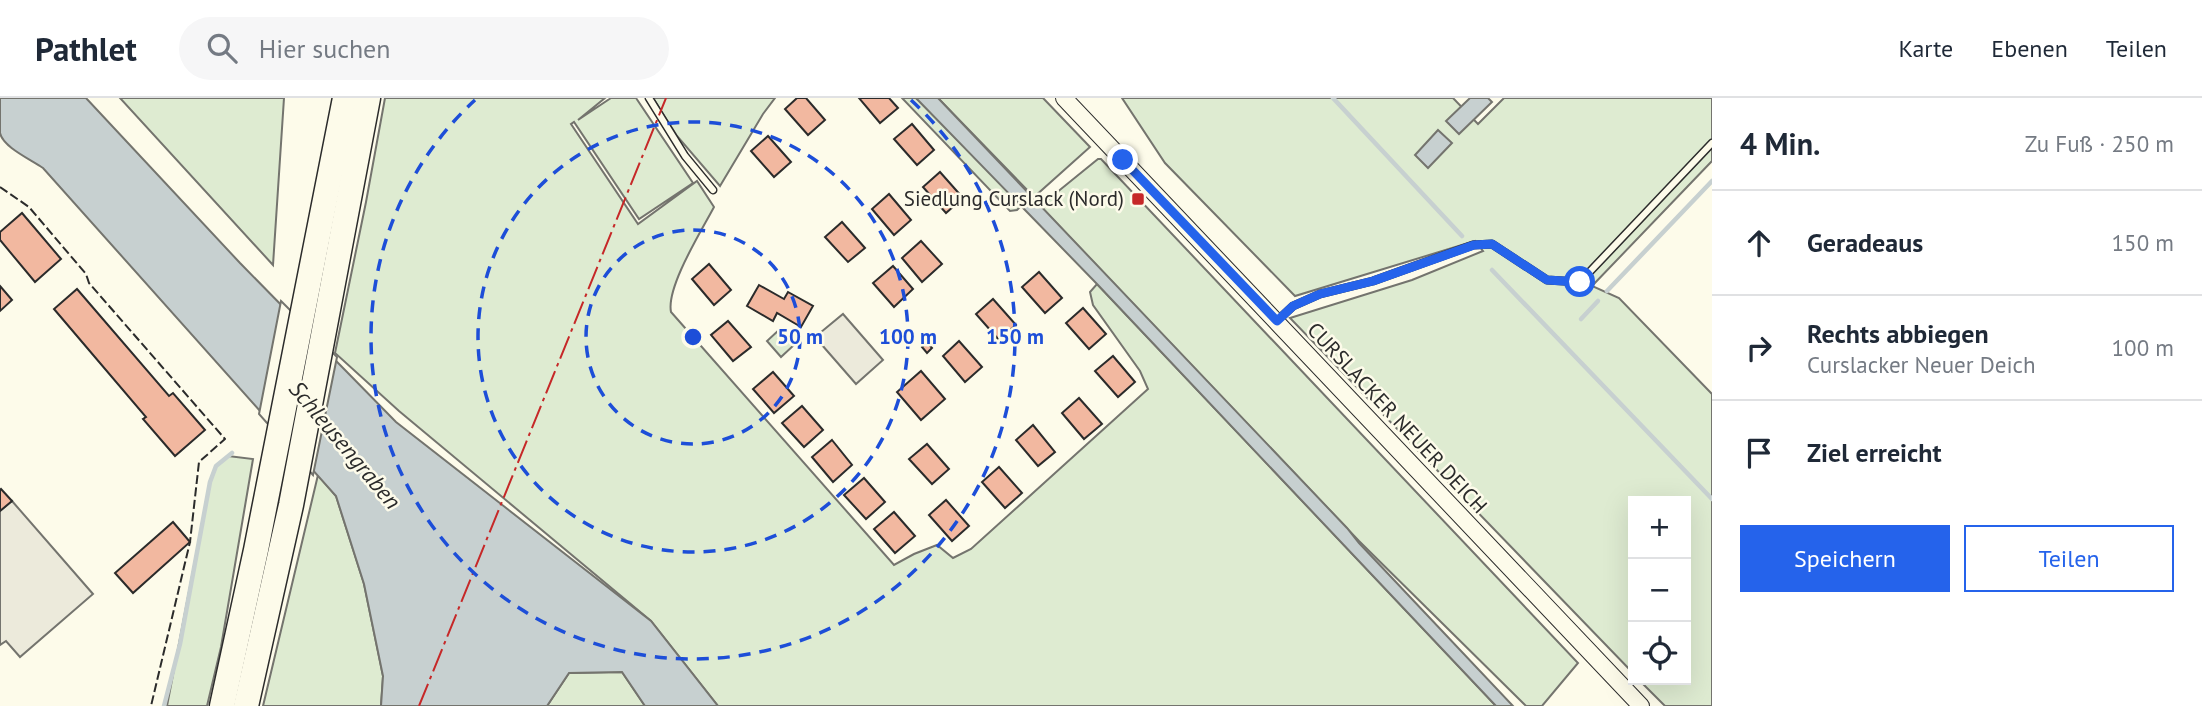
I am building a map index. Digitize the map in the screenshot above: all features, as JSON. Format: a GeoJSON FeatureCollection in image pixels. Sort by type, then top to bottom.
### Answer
{"type":"FeatureCollection","features":[{"type":"Feature","properties":{"kind":"highway"},"geometry":{"type":"LineString","coordinates":[[222,706],[270,485],[345,98]]}},
{"type":"Feature","properties":{"kind":"highway"},"geometry":{"type":"LineString","coordinates":[[246,706],[291,505],[368,98]]}},
{"type":"Feature","properties":{"kind":"street","name":"CURSLACKER NEUER DEICH"},"geometry":{"type":"LineString","coordinates":[[1064,98],[1641,706]]}},
{"type":"Feature","properties":{"kind":"lane"},"geometry":{"type":"LineString","coordinates":[[649,98],[685,156],[713,190]]}},
{"type":"Feature","properties":{"kind":"lane"},"geometry":{"type":"LineString","coordinates":[[1277,321],[1293,306],[1320,294],[1373,281],[1474,245],[1492,244],[1547,280],[1580,282],[1712,143]]}},
{"type":"Feature","properties":{"kind":"green space"},"geometry":{"type":"Polygon","coordinates":[[[120,98],[284,98],[273,265],[120,98]]]}},
{"type":"Feature","properties":{"kind":"green space"},"geometry":{"type":"Polygon","coordinates":[[[385,98],[605,98],[578,120],[611,98],[636,98],[693,183],[639,219],[574,122],[571,124],[638,224],[697,181],[714,207],[679,274],[671,301],[671,312],[894,565],[937,545],[953,558],[971,549],[1148,389],[1140,371],[1093,305],[1090,292],[1097,284],[1496,706],[718,706],[651,621],[399,411],[335,353],[385,98]]]}},
{"type":"Feature","properties":{"kind":"green space"},"geometry":{"type":"Polygon","coordinates":[[[653,98],[775,98],[720,186],[677,136],[653,98]]]}},
{"type":"Feature","properties":{"kind":"green space"},"geometry":{"type":"Polygon","coordinates":[[[902,98],[916,98],[1022,205],[1017,210],[1010,211],[902,98]]]}},
{"type":"Feature","properties":{"kind":"green space"},"geometry":{"type":"Polygon","coordinates":[[[938,98],[1043,98],[1090,147],[1034,197],[938,98]]]}},
{"type":"Feature","properties":{"kind":"green space"},"geometry":{"type":"Polygon","coordinates":[[[1122,98],[1453,98],[1478,124],[1504,98],[1712,98],[1712,161],[1592,286],[1619,298],[1712,394],[1712,706],[1665,706],[1644,685],[1691,685],[1691,496],[1628,496],[1628,668],[1290,318],[1412,280],[1483,251],[1475,241],[1295,296],[1165,163],[1122,98]]]}},
{"type":"Feature","properties":{"kind":"green space"},"geometry":{"type":"Polygon","coordinates":[[[1101,159],[1578,663],[1542,706],[1526,706],[1359,541],[1040,206],[1101,159]]]}},
{"type":"Feature","properties":{"kind":"green space"},"geometry":{"type":"Polygon","coordinates":[[[780,329],[794,345],[781,357],[767,341],[780,329]]]}},
{"type":"Feature","properties":{"kind":"green space"},"geometry":{"type":"Polygon","coordinates":[[[228,456],[253,459],[221,647],[207,706],[167,706],[210,482],[216,466],[228,456]]]}},
{"type":"Feature","properties":{"kind":"green space"},"geometry":{"type":"Polygon","coordinates":[[[318,475],[336,496],[364,584],[383,676],[381,706],[263,706],[318,475]]]}},
{"type":"Feature","properties":{"kind":"green space"},"geometry":{"type":"Polygon","coordinates":[[[622,672],[645,706],[547,706],[569,673],[622,672]]]}},
{"type":"Feature","properties":{"kind":"shaded area"},"geometry":{"type":"Polygon","coordinates":[[[843,314],[883,360],[856,384],[815,337],[843,314]]]}},
{"type":"Feature","properties":{"kind":"shaded area"},"geometry":{"type":"Polygon","coordinates":[[[12,501],[93,594],[20,657],[6,641],[0,645],[0,511],[12,501]]]}},
{"type":"Feature","properties":{"kind":"water","name":"Schleusengraben"},"geometry":{"type":"Polygon","coordinates":[[[0,98],[86,98],[240,263],[396,422],[651,621],[718,706],[645,706],[622,672],[569,673],[547,706],[381,706],[383,676],[364,584],[336,496],[43,168],[6,143],[0,133],[0,98]]]}},
{"type":"Feature","properties":{"kind":"water"},"geometry":{"type":"Polygon","coordinates":[[[916,98],[938,98],[1513,706],[1496,706],[1097,284],[916,98]]]}},
{"type":"Feature","properties":{"kind":"water"},"geometry":{"type":"Polygon","coordinates":[[[1470,98],[1488,98],[1492,102],[1459,134],[1446,121],[1470,98]]]}},
{"type":"Feature","properties":{"kind":"water"},"geometry":{"type":"Polygon","coordinates":[[[1438,130],[1452,143],[1428,168],[1415,155],[1438,130]]]}},
{"type":"Feature","properties":{"kind":"pier"},"geometry":{"type":"Polygon","coordinates":[[[281,301],[337,357],[313,475],[259,414],[281,301]]]}},
{"type":"Feature","properties":{"kind":"building"},"geometry":{"type":"Polygon","coordinates":[[[797,98],[806,98],[825,120],[808,135],[785,109],[797,98]]]}},
{"type":"Feature","properties":{"kind":"building"},"geometry":{"type":"Polygon","coordinates":[[[859,98],[889,98],[898,108],[880,123],[859,98]]]}},
{"type":"Feature","properties":{"kind":"building"},"geometry":{"type":"Polygon","coordinates":[[[912,124],[934,150],[917,165],[894,139],[912,124]]]}},
{"type":"Feature","properties":{"kind":"building"},"geometry":{"type":"Polygon","coordinates":[[[768,136],[791,162],[774,177],[751,151],[768,136]]]}},
{"type":"Feature","properties":{"kind":"building"},"geometry":{"type":"Polygon","coordinates":[[[940,172],[963,198],[946,213],[923,187],[940,172]]]}},
{"type":"Feature","properties":{"kind":"building"},"geometry":{"type":"Polygon","coordinates":[[[889,194],[911,220],[894,235],[872,209],[889,194]]]}},
{"type":"Feature","properties":{"kind":"building"},"geometry":{"type":"Polygon","coordinates":[[[22,213],[61,259],[35,282],[0,240],[0,232],[22,213]]]}},
{"type":"Feature","properties":{"kind":"building"},"geometry":{"type":"Polygon","coordinates":[[[842,222],[865,248],[848,262],[825,237],[842,222]]]}},
{"type":"Feature","properties":{"kind":"building"},"geometry":{"type":"Polygon","coordinates":[[[921,241],[942,264],[922,282],[902,258],[921,241]]]}},
{"type":"Feature","properties":{"kind":"building"},"geometry":{"type":"Polygon","coordinates":[[[709,264],[731,290],[714,305],[692,279],[709,264]]]}},
{"type":"Feature","properties":{"kind":"building"},"geometry":{"type":"Polygon","coordinates":[[[893,266],[913,289],[894,307],[873,283],[893,266]]]}},
{"type":"Feature","properties":{"kind":"building"},"geometry":{"type":"Polygon","coordinates":[[[1039,272],[1062,298],[1045,313],[1022,287],[1039,272]]]}},
{"type":"Feature","properties":{"kind":"building"},"geometry":{"type":"Polygon","coordinates":[[[759,285],[784,299],[788,292],[813,306],[801,327],[777,313],[773,321],[747,306],[759,285]]]}},
{"type":"Feature","properties":{"kind":"building"},"geometry":{"type":"Polygon","coordinates":[[[0,286],[12,300],[0,311],[0,286]]]}},
{"type":"Feature","properties":{"kind":"building"},"geometry":{"type":"Polygon","coordinates":[[[77,289],[169,396],[173,393],[205,430],[175,456],[143,419],[146,417],[54,309],[77,289]]]}},
{"type":"Feature","properties":{"kind":"building"},"geometry":{"type":"Polygon","coordinates":[[[993,299],[1016,325],[999,340],[976,314],[993,299]]]}},
{"type":"Feature","properties":{"kind":"building"},"geometry":{"type":"Polygon","coordinates":[[[1083,308],[1106,334],[1089,349],[1066,323],[1083,308]]]}},
{"type":"Feature","properties":{"kind":"building"},"geometry":{"type":"Polygon","coordinates":[[[728,321],[751,347],[733,361],[711,335],[728,321]]]}},
{"type":"Feature","properties":{"kind":"building"},"geometry":{"type":"Polygon","coordinates":[[[959,341],[982,367],[965,382],[943,356],[959,341]]]}},
{"type":"Feature","properties":{"kind":"building"},"geometry":{"type":"Polygon","coordinates":[[[927,342],[932,348],[927,353],[922,347],[927,342]]]}},
{"type":"Feature","properties":{"kind":"building"},"geometry":{"type":"Polygon","coordinates":[[[1113,356],[1135,382],[1118,397],[1095,371],[1113,356]]]}},
{"type":"Feature","properties":{"kind":"building"},"geometry":{"type":"Polygon","coordinates":[[[921,371],[945,399],[921,420],[897,392],[921,371]]]}},
{"type":"Feature","properties":{"kind":"building"},"geometry":{"type":"Polygon","coordinates":[[[773,372],[794,396],[774,413],[753,389],[773,372]]]}},
{"type":"Feature","properties":{"kind":"building"},"geometry":{"type":"Polygon","coordinates":[[[1079,398],[1102,424],[1084,439],[1062,413],[1079,398]]]}},
{"type":"Feature","properties":{"kind":"building"},"geometry":{"type":"Polygon","coordinates":[[[802,406],[823,430],[804,447],[782,423],[802,406]]]}},
{"type":"Feature","properties":{"kind":"building"},"geometry":{"type":"Polygon","coordinates":[[[1033,425],[1055,452],[1038,466],[1016,440],[1033,425]]]}},
{"type":"Feature","properties":{"kind":"building"},"geometry":{"type":"Polygon","coordinates":[[[832,440],[852,465],[833,482],[812,457],[832,440]]]}},
{"type":"Feature","properties":{"kind":"building"},"geometry":{"type":"Polygon","coordinates":[[[927,444],[949,469],[932,484],[909,459],[927,444]]]}},
{"type":"Feature","properties":{"kind":"building"},"geometry":{"type":"Polygon","coordinates":[[[999,467],[1022,493],[1005,508],[982,482],[999,467]]]}},
{"type":"Feature","properties":{"kind":"building"},"geometry":{"type":"Polygon","coordinates":[[[864,478],[885,502],[866,519],[844,495],[864,478]]]}},
{"type":"Feature","properties":{"kind":"building"},"geometry":{"type":"Polygon","coordinates":[[[0,490],[12,501],[0,511],[0,490]]]}},
{"type":"Feature","properties":{"kind":"building"},"geometry":{"type":"Polygon","coordinates":[[[946,500],[969,526],[952,541],[929,515],[946,500]]]}},
{"type":"Feature","properties":{"kind":"building"},"geometry":{"type":"Polygon","coordinates":[[[894,512],[915,536],[895,553],[874,529],[894,512]]]}},
{"type":"Feature","properties":{"kind":"building"},"geometry":{"type":"Polygon","coordinates":[[[173,522],[190,542],[133,593],[115,573],[173,522]]]}},
{"type":"Feature","properties":{"kind":"waterway"},"geometry":{"type":"LineString","coordinates":[[1333,98],[1462,236]]}},
{"type":"Feature","properties":{"kind":"waterway"},"geometry":{"type":"LineString","coordinates":[[1607,291],[1712,181]]}},
{"type":"Feature","properties":{"kind":"waterway"},"geometry":{"type":"LineString","coordinates":[[1492,270],[1712,499]]}},
{"type":"Feature","properties":{"kind":"waterway"},"geometry":{"type":"LineString","coordinates":[[1581,319],[1598,301]]}},
{"type":"Feature","properties":{"kind":"waterway"},"geometry":{"type":"LineString","coordinates":[[164,706],[180,644],[210,482],[216,466],[232,453]]}},
{"type":"Feature","properties":{"kind":"fence"},"geometry":{"type":"LineString","coordinates":[[0,187],[29,207],[86,274],[89,283],[225,439],[199,462],[190,542],[151,706]]}},
{"type":"Feature","properties":{"kind":"power"},"geometry":{"type":"LineString","coordinates":[[419,706],[666,98]]}},
{"type":"Feature","properties":{"kind":"place","name":"Siedlung Curslack (Nord)"},"geometry":{"type":"Point","coordinates":[1138,199]}},
{"type":"Feature","properties":{"kind":"route"},"geometry":{"type":"LineString","coordinates":[[1123,160],[1277,321],[1293,306],[1320,294],[1373,281],[1474,245],[1492,244],[1547,280],[1580,282]]}}]}
